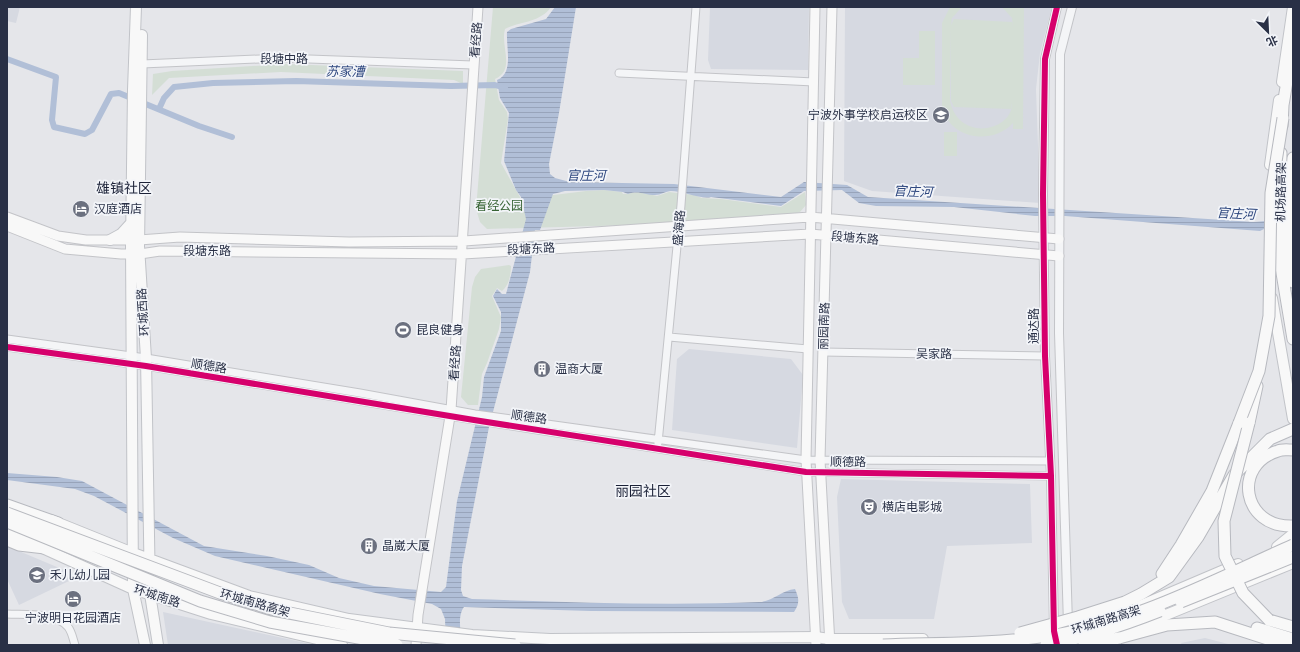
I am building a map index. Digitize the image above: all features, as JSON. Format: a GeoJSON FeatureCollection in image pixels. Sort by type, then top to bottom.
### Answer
{"type":"FeatureCollection","features":[{"type":"Feature","properties":{"kind":"highway","name":"机场路高架"},"geometry":{"type":"LineString","coordinates":[[1293,46],[1283,118],[1280,197],[1281,267],[1293,339]]}},
{"type":"Feature","properties":{"kind":"highway"},"geometry":{"type":"LineString","coordinates":[[1283,118],[1271,193],[1270,316],[1249,423],[1224,522],[1225,556],[1243,594],[1269,620],[1293,627]]}},
{"type":"Feature","properties":{"kind":"highway","name":"机场路高架"},"geometry":{"type":"LineString","coordinates":[[1293,158],[1289,198],[1291,268],[1293,282]]}},
{"type":"Feature","properties":{"kind":"highway"},"geometry":{"type":"LineString","coordinates":[[1124,602],[1163,573],[1182,545],[1212,491],[1259,371]]}},
{"type":"Feature","properties":{"kind":"highway"},"geometry":{"type":"LineString","coordinates":[[983,641],[1038,629],[1124,602],[1141,594],[1169,577],[1198,537],[1234,475],[1270,439],[1293,429]]}},
{"type":"Feature","properties":{"kind":"highway"},"geometry":{"type":"LineString","coordinates":[[1293,450],[1278,451],[1265,457],[1254,470],[1248,485],[1249,501],[1256,512],[1269,522],[1284,526],[1293,526]]}},
{"type":"Feature","properties":{"kind":"highway"},"geometry":{"type":"LineString","coordinates":[[7,505],[58,523]]}},
{"type":"Feature","properties":{"kind":"highway","name":"环城南路高架"},"geometry":{"type":"LineString","coordinates":[[7,513],[220,593],[275,610],[389,633],[515,645]]}},
{"type":"Feature","properties":{"kind":"highway","name":"环城南路高架"},"geometry":{"type":"LineString","coordinates":[[7,522],[200,601],[270,622],[397,645]]}},
{"type":"Feature","properties":{"kind":"highway"},"geometry":{"type":"LineString","coordinates":[[7,540],[19,545],[45,548]]}},
{"type":"Feature","properties":{"kind":"highway","name":"环城南路高架"},"geometry":{"type":"LineString","coordinates":[[883,645],[1040,637],[1079,629],[1121,617],[1165,601],[1293,545]]}},
{"type":"Feature","properties":{"kind":"highway","name":"环城南路高架"},"geometry":{"type":"LineString","coordinates":[[1046,645],[1080,639],[1129,623],[1293,557]]}},
{"type":"Feature","properties":{"kind":"highway"},"geometry":{"type":"LineString","coordinates":[[1215,622],[1286,645]]}},
{"type":"Feature","properties":{"kind":"highway"},"geometry":{"type":"LineString","coordinates":[[1084,645],[1119,638],[1167,625],[1215,622],[1237,622],[1293,639]]}},
{"type":"Feature","properties":{"kind":"main road"},"geometry":{"type":"LineString","coordinates":[[136,7],[137,117]]}},
{"type":"Feature","properties":{"kind":"main road"},"geometry":{"type":"LineString","coordinates":[[137,91],[142,64],[142,7]]}},
{"type":"Feature","properties":{"kind":"main road","name":"看经路"},"geometry":{"type":"LineString","coordinates":[[416,645],[416,628],[420,598],[451,413],[464,241],[473,65],[478,7]]}},
{"type":"Feature","properties":{"kind":"main road","name":"丽园南路"},"geometry":{"type":"LineString","coordinates":[[816,7],[810,207],[806,460],[816,641]]}},
{"type":"Feature","properties":{"kind":"main road","name":"丽园南路"},"geometry":{"type":"LineString","coordinates":[[829,642],[820,460],[832,7]]}},
{"type":"Feature","properties":{"kind":"main road"},"geometry":{"type":"LineString","coordinates":[[1293,7],[1266,196],[1268,273],[1293,419]]}},
{"type":"Feature","properties":{"kind":"main road","name":"环城西路"},"geometry":{"type":"LineString","coordinates":[[135,240],[131,223],[137,117]]}},
{"type":"Feature","properties":{"kind":"main road","name":"环城西路"},"geometry":{"type":"LineString","coordinates":[[133,553],[132,360],[137,117]]}},
{"type":"Feature","properties":{"kind":"main road","name":"段塘东路"},"geometry":{"type":"LineString","coordinates":[[7,217],[58,236],[86,240],[135,240],[180,237],[349,242],[464,241],[810,217],[1059,238]]}},
{"type":"Feature","properties":{"kind":"main road"},"geometry":{"type":"LineString","coordinates":[[110,240],[121,234],[131,223]]}},
{"type":"Feature","properties":{"kind":"main road","name":"段塘东路"},"geometry":{"type":"LineString","coordinates":[[7,226],[65,249],[135,254],[160,251],[463,254],[678,240],[810,234],[1059,256]]}},
{"type":"Feature","properties":{"kind":"main road","name":"环城西路"},"geometry":{"type":"LineString","coordinates":[[135,254],[146,362],[149,559]]}},
{"type":"Feature","properties":{"kind":"main road"},"geometry":{"type":"LineString","coordinates":[[7,501],[133,553],[249,596],[349,619],[472,635],[550,639],[829,642],[1014,638],[1068,628],[1123,613],[1293,540]]}},
{"type":"Feature","properties":{"kind":"main road","name":"环城南路"},"geometry":{"type":"LineString","coordinates":[[7,532],[133,589],[211,614],[342,645]]}},
{"type":"Feature","properties":{"kind":"main road"},"geometry":{"type":"LineString","coordinates":[[1277,547],[1293,534]]}},
{"type":"Feature","properties":{"kind":"main road"},"geometry":{"type":"LineString","coordinates":[[133,553],[133,589],[145,645]]}},
{"type":"Feature","properties":{"kind":"main road"},"geometry":{"type":"LineString","coordinates":[[149,559],[150,594],[158,645]]}},
{"type":"Feature","properties":{"kind":"main road"},"geometry":{"type":"LineString","coordinates":[[1091,645],[1293,563]]}},
{"type":"Feature","properties":{"kind":"street","name":"盛海路"},"geometry":{"type":"LineString","coordinates":[[658,448],[682,205],[696,7]]}},
{"type":"Feature","properties":{"kind":"street","name":"通达路"},"geometry":{"type":"LineString","coordinates":[[1057,7],[1045,59],[1042,194],[1045,356],[1051,476],[1054,631],[1057,645]]}},
{"type":"Feature","properties":{"kind":"street","name":"通达路"},"geometry":{"type":"LineString","coordinates":[[1068,645],[1059,333],[1059,195],[1060,54],[1072,7]]}},
{"type":"Feature","properties":{"kind":"street","name":"段塘中路"},"geometry":{"type":"LineString","coordinates":[[142,64],[282,58],[473,65]]}},
{"type":"Feature","properties":{"kind":"street"},"geometry":{"type":"LineString","coordinates":[[619,73],[691,75],[814,82]]}},
{"type":"Feature","properties":{"kind":"street"},"geometry":{"type":"LineString","coordinates":[[669,337],[808,349]]}},
{"type":"Feature","properties":{"kind":"street","name":"顺德路"},"geometry":{"type":"LineString","coordinates":[[7,339],[474,417],[659,438],[806,460],[1050,461]]}},
{"type":"Feature","properties":{"kind":"street","name":"顺德路"},"geometry":{"type":"LineString","coordinates":[[7,347],[132,360]]}},
{"type":"Feature","properties":{"kind":"street","name":"吴家路"},"geometry":{"type":"LineString","coordinates":[[823,352],[1045,356]]}},
{"type":"Feature","properties":{"kind":"street","name":"顺德路"},"geometry":{"type":"LineString","coordinates":[[496,420],[806,472],[1051,476]]}},
{"type":"Feature","properties":{"kind":"street"},"geometry":{"type":"LineString","coordinates":[[7,614],[50,618],[59,621],[68,627],[75,645]]}},
{"type":"Feature","properties":{"kind":"shaded area"},"geometry":{"type":"Polygon","coordinates":[[[7,7],[20,7],[16,23],[7,21],[7,7]]]}},
{"type":"Feature","properties":{"kind":"shaded area"},"geometry":{"type":"Polygon","coordinates":[[[710,7],[809,7],[808,70],[711,69],[708,60],[710,7]]]}},
{"type":"Feature","properties":{"kind":"shaded area","name":"宁波外事学校启运校区"},"geometry":{"type":"Polygon","coordinates":[[[845,7],[1052,7],[1040,53],[1036,89],[1040,203],[872,191],[844,181],[845,7]]]}},
{"type":"Feature","properties":{"kind":"shaded area"},"geometry":{"type":"Polygon","coordinates":[[[689,349],[791,359],[803,375],[797,448],[672,430],[677,359],[689,349]]]}},
{"type":"Feature","properties":{"kind":"shaded area"},"geometry":{"type":"Polygon","coordinates":[[[841,479],[1030,484],[1032,543],[947,546],[934,619],[849,619],[842,602],[837,497],[841,479]]]}},
{"type":"Feature","properties":{"kind":"shaded area","name":"禾儿幼儿园"},"geometry":{"type":"Polygon","coordinates":[[[7,546],[64,570],[69,581],[19,605],[7,579],[7,546]]]}},
{"type":"Feature","properties":{"kind":"shaded area"},"geometry":{"type":"Polygon","coordinates":[[[163,612],[315,645],[168,645],[163,612]]]}},
{"type":"Feature","properties":{"kind":"shaded area"},"geometry":{"type":"Polygon","coordinates":[[[1205,638],[1232,645],[1182,645],[1181,643],[1205,638]]]}},
{"type":"Feature","properties":{"kind":"green space","name":"看经公园"},"geometry":{"type":"Polygon","coordinates":[[[493,7],[551,7],[536,19],[505,29],[505,70],[495,79],[499,100],[507,112],[508,119],[501,163],[521,199],[604,190],[622,192],[623,194],[640,192],[657,196],[669,192],[694,195],[702,198],[781,207],[805,192],[806,205],[800,212],[791,215],[670,224],[487,229],[480,222],[476,209],[493,7]]]}},
{"type":"Feature","properties":{"kind":"green space"},"geometry":{"type":"Polygon","coordinates":[[[950,7],[962,7],[952,18],[951,25],[954,19],[1012,22],[1013,27],[1012,18],[1002,7],[1024,7],[1023,129],[1013,129],[1013,123],[1004,130],[993,135],[982,137],[961,132],[952,125],[946,116],[942,105],[942,23],[950,7]],[[951,26],[950,101],[955,114],[964,123],[974,127],[985,128],[995,126],[1004,120],[1010,113],[1011,109],[954,107],[951,101],[951,26]]]}},
{"type":"Feature","properties":{"kind":"green space"},"geometry":{"type":"Polygon","coordinates":[[[919,31],[935,31],[935,85],[903,85],[903,58],[919,58],[919,31]]]}},
{"type":"Feature","properties":{"kind":"green space"},"geometry":{"type":"Polygon","coordinates":[[[286,64],[463,71],[463,84],[454,80],[281,72],[169,78],[152,95],[153,74],[172,71],[286,64]]]}},
{"type":"Feature","properties":{"kind":"green space"},"geometry":{"type":"Polygon","coordinates":[[[944,132],[957,132],[957,156],[944,156],[944,132]]]}},
{"type":"Feature","properties":{"kind":"green space"},"geometry":{"type":"Polygon","coordinates":[[[511,266],[511,273],[506,286],[502,291],[497,288],[492,296],[501,317],[499,329],[482,374],[478,405],[468,405],[461,397],[472,287],[475,277],[481,269],[511,266]]]}},
{"type":"Feature","properties":{"kind":"water"},"geometry":{"type":"Polygon","coordinates":[[[555,7],[576,7],[559,113],[549,164],[550,174],[555,178],[570,182],[674,184],[781,197],[804,182],[847,185],[868,197],[1254,222],[1293,219],[1293,227],[1264,229],[1260,231],[1065,216],[1035,216],[954,207],[876,206],[859,203],[842,190],[804,191],[781,206],[711,197],[707,198],[671,191],[655,195],[638,193],[628,194],[604,190],[565,191],[553,194],[540,230],[535,230],[530,272],[489,427],[462,566],[461,590],[463,596],[472,599],[651,604],[723,603],[759,602],[795,589],[798,600],[794,612],[591,611],[464,607],[460,620],[462,645],[446,645],[445,619],[441,609],[432,604],[380,594],[215,556],[173,538],[94,496],[75,489],[7,480],[7,473],[57,477],[82,481],[204,546],[267,556],[309,565],[339,578],[374,586],[441,592],[446,587],[457,501],[482,397],[484,377],[501,331],[501,312],[493,296],[497,289],[502,294],[506,294],[526,219],[521,197],[516,190],[504,161],[509,113],[500,98],[497,80],[506,72],[508,60],[507,32],[511,29],[546,19],[555,7]]]}},
{"type":"Feature","properties":{"kind":"waterway","name":"苏家漕"},"geometry":{"type":"LineString","coordinates":[[7,59],[56,77],[52,120],[54,127],[85,134],[92,130],[111,94],[119,93],[199,126],[232,137]]}},
{"type":"Feature","properties":{"kind":"waterway","name":"苏家漕"},"geometry":{"type":"LineString","coordinates":[[159,109],[164,98],[174,87],[213,83],[296,81],[451,86],[495,85],[505,88]]}},
{"type":"Feature","properties":{"kind":"cycle path"},"geometry":{"type":"LineString","coordinates":[[1057,7],[1045,59],[1043,194],[1045,356],[1051,476],[1054,631],[1057,645]]}},
{"type":"Feature","properties":{"kind":"cycle path"},"geometry":{"type":"LineString","coordinates":[[7,347],[146,366],[474,420],[806,472],[1051,476]]}},
{"type":"Feature","properties":{"kind":"place","name":"宁波外事学校启运校区"},"geometry":{"type":"Point","coordinates":[941,115]}},
{"type":"Feature","properties":{"kind":"place","name":"汉庭酒店"},"geometry":{"type":"Point","coordinates":[81,209]}},
{"type":"Feature","properties":{"kind":"place","name":"昆良健身"},"geometry":{"type":"Point","coordinates":[403,330]}},
{"type":"Feature","properties":{"kind":"place","name":"温商大厦"},"geometry":{"type":"Point","coordinates":[542,369]}},
{"type":"Feature","properties":{"kind":"place","name":"横店电影城"},"geometry":{"type":"Point","coordinates":[869,507]}},
{"type":"Feature","properties":{"kind":"place","name":"晶崴大厦"},"geometry":{"type":"Point","coordinates":[369,546]}},
{"type":"Feature","properties":{"kind":"place","name":"禾儿幼儿园"},"geometry":{"type":"Point","coordinates":[37,575]}},
{"type":"Feature","properties":{"kind":"place","name":"宁波明日花园酒店"},"geometry":{"type":"Point","coordinates":[73,599]}},
{"type":"Feature","properties":{"kind":"district","name":"雄镇社区"},"geometry":{"type":"Point","coordinates":[124,188]}},
{"type":"Feature","properties":{"kind":"district","name":"丽园社区"},"geometry":{"type":"Point","coordinates":[643,491]}},
{"type":"Feature","properties":{"kind":"water label","name":"官庄河"},"geometry":{"type":"Point","coordinates":[586,175]}},
{"type":"Feature","properties":{"kind":"water label","name":"官庄河"},"geometry":{"type":"Point","coordinates":[913,191]}},
{"type":"Feature","properties":{"kind":"water label","name":"官庄河"},"geometry":{"type":"Point","coordinates":[1236,213]}}]}
